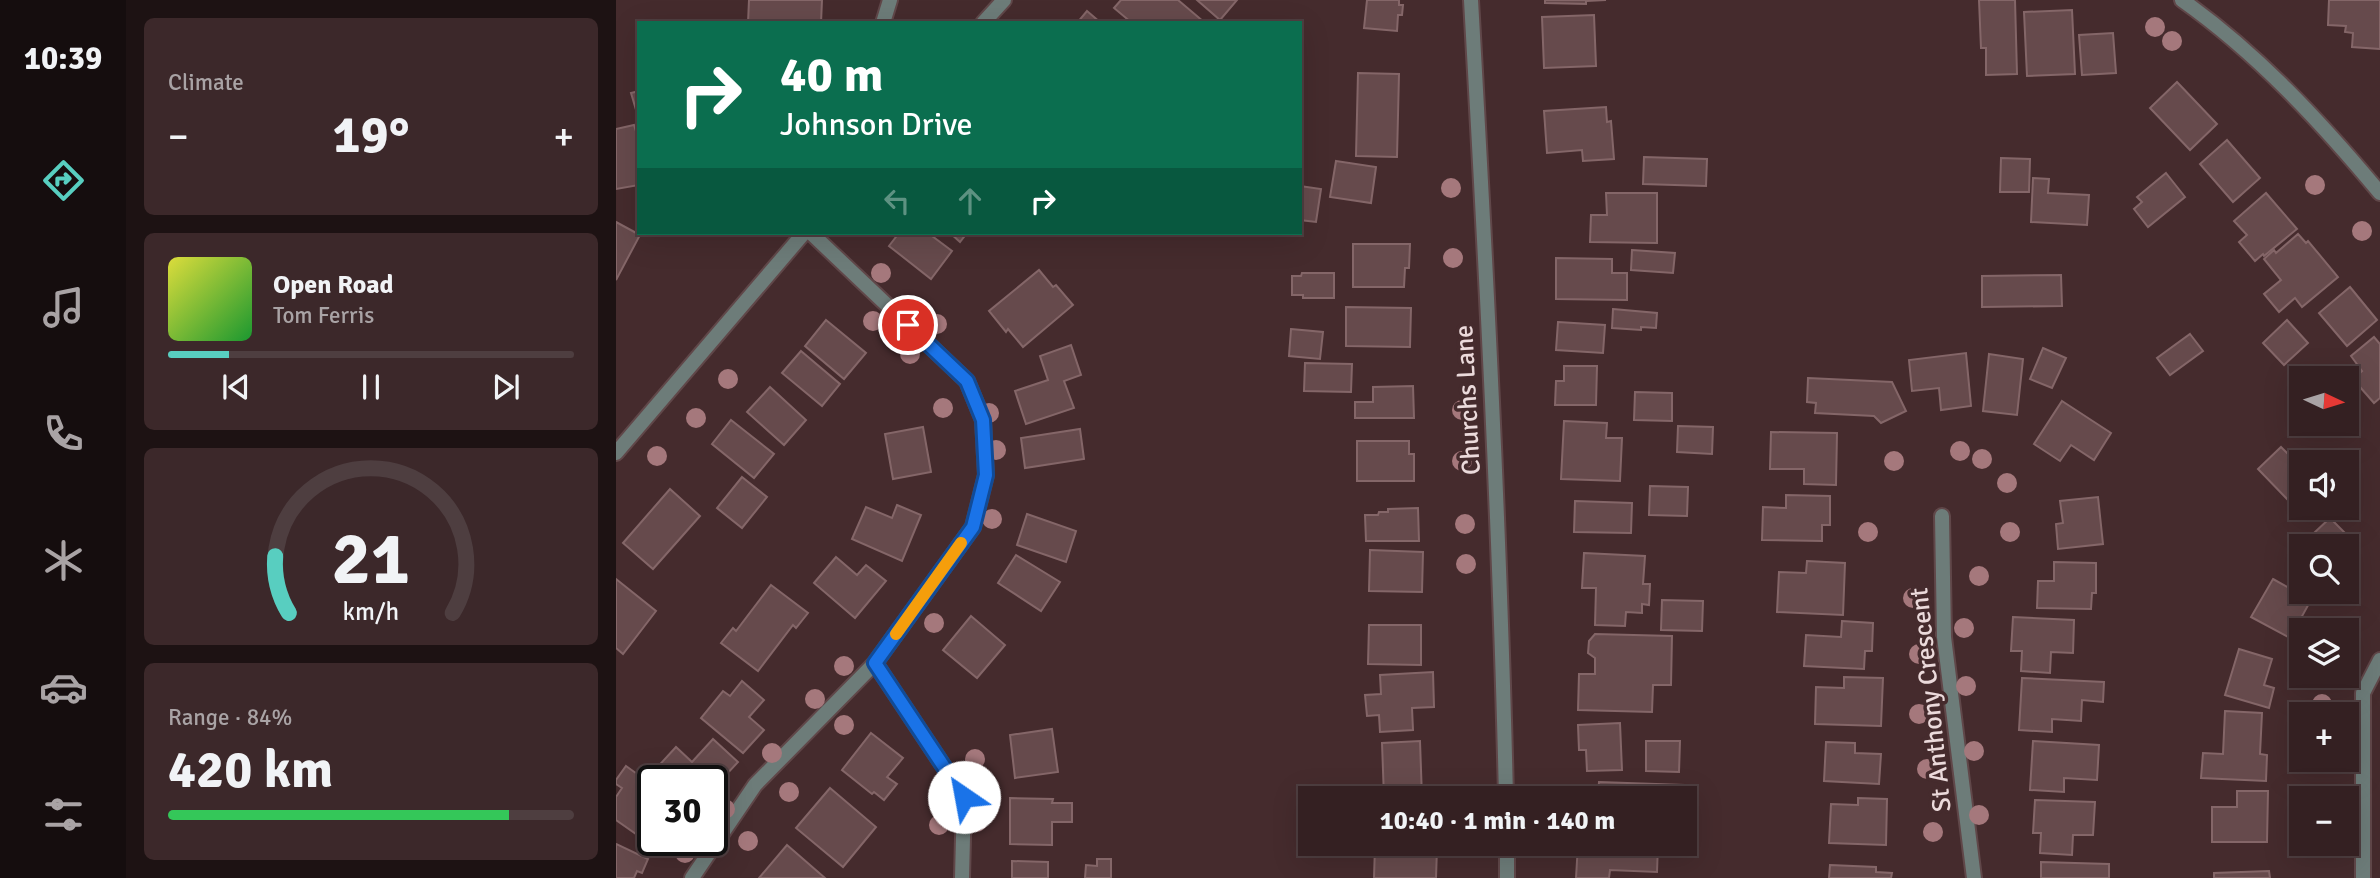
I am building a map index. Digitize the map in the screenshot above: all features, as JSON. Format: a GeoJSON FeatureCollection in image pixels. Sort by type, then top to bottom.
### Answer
{"type":"FeatureCollection","features":[{"type":"Feature","properties":{"kind":"street"},"geometry":{"type":"LineString","coordinates":[[884,21],[890,0]]}},
{"type":"Feature","properties":{"kind":"street"},"geometry":{"type":"LineString","coordinates":[[986,21],[1004,0]]}},
{"type":"Feature","properties":{"kind":"street","name":"Churchs Lane"},"geometry":{"type":"LineString","coordinates":[[1471,0],[1504,685],[1506,786]]}},
{"type":"Feature","properties":{"kind":"street"},"geometry":{"type":"LineString","coordinates":[[2182,0],[2222,29],[2314,117],[2380,193]]}},
{"type":"Feature","properties":{"kind":"street"},"geometry":{"type":"LineString","coordinates":[[616,453],[802,235]]}},
{"type":"Feature","properties":{"kind":"street"},"geometry":{"type":"LineString","coordinates":[[692,878],[755,785],[875,663],[973,527],[986,475],[983,420],[967,381],[813,235]]}},
{"type":"Feature","properties":{"kind":"street","name":"St Anthony Crescent"},"geometry":{"type":"LineString","coordinates":[[1942,516],[1944,637],[1974,878]]}},
{"type":"Feature","properties":{"kind":"street"},"geometry":{"type":"LineString","coordinates":[[2363,878],[2363,692],[2380,660]]}},
{"type":"Feature","properties":{"kind":"street"},"geometry":{"type":"LineString","coordinates":[[875,663],[964,797],[962,878]]}},
{"type":"Feature","properties":{"kind":"street"},"geometry":{"type":"LineString","coordinates":[[1507,856],[1507,878]]}},
{"type":"Feature","properties":{"kind":"building"},"geometry":{"type":"Polygon","coordinates":[[[749,0],[822,0],[821,21],[748,21],[749,0]]]}},
{"type":"Feature","properties":{"kind":"building"},"geometry":{"type":"Polygon","coordinates":[[[1121,0],[1178,0],[1203,21],[1130,21],[1114,8],[1121,0]]]}},
{"type":"Feature","properties":{"kind":"building"},"geometry":{"type":"Polygon","coordinates":[[[1197,0],[1237,0],[1220,20],[1197,0]]]}},
{"type":"Feature","properties":{"kind":"building"},"geometry":{"type":"Polygon","coordinates":[[[1367,0],[1399,0],[1399,5],[1403,5],[1402,15],[1398,15],[1397,31],[1364,28],[1367,0]]]}},
{"type":"Feature","properties":{"kind":"building"},"geometry":{"type":"Polygon","coordinates":[[[1545,0],[1606,0],[1586,1],[1586,4],[1545,3],[1545,0]]]}},
{"type":"Feature","properties":{"kind":"building"},"geometry":{"type":"Polygon","coordinates":[[[1979,0],[2015,0],[2017,74],[1986,75],[1986,48],[1981,48],[1979,0]]]}},
{"type":"Feature","properties":{"kind":"building"},"geometry":{"type":"Polygon","coordinates":[[[2329,0],[2380,0],[2380,49],[2352,47],[2353,33],[2345,32],[2346,26],[2328,25],[2329,0]]]}},
{"type":"Feature","properties":{"kind":"building"},"geometry":{"type":"Polygon","coordinates":[[[2072,10],[2075,74],[2027,76],[2024,12],[2072,10]]]}},
{"type":"Feature","properties":{"kind":"building"},"geometry":{"type":"Polygon","coordinates":[[[1087,11],[1099,21],[1079,21],[1087,11]]]}},
{"type":"Feature","properties":{"kind":"building"},"geometry":{"type":"Polygon","coordinates":[[[1594,15],[1596,66],[1544,68],[1542,17],[1594,15]]]}},
{"type":"Feature","properties":{"kind":"building"},"geometry":{"type":"Polygon","coordinates":[[[2113,33],[2116,73],[2082,75],[2079,35],[2113,33]]]}},
{"type":"Feature","properties":{"kind":"building"},"geometry":{"type":"Polygon","coordinates":[[[1358,73],[1399,74],[1397,157],[1356,156],[1358,73]]]}},
{"type":"Feature","properties":{"kind":"building"},"geometry":{"type":"Polygon","coordinates":[[[2177,82],[2217,124],[2190,150],[2150,108],[2177,82]]]}},
{"type":"Feature","properties":{"kind":"building"},"geometry":{"type":"Polygon","coordinates":[[[637,92],[637,113],[631,93],[637,92]]]}},
{"type":"Feature","properties":{"kind":"building"},"geometry":{"type":"Polygon","coordinates":[[[1606,107],[1607,122],[1611,121],[1614,159],[1583,161],[1582,150],[1547,153],[1544,111],[1606,107]]]}},
{"type":"Feature","properties":{"kind":"building"},"geometry":{"type":"Polygon","coordinates":[[[634,125],[637,135],[637,185],[616,189],[616,129],[634,125]]]}},
{"type":"Feature","properties":{"kind":"building"},"geometry":{"type":"Polygon","coordinates":[[[2227,140],[2260,178],[2233,202],[2200,164],[2227,140]]]}},
{"type":"Feature","properties":{"kind":"building"},"geometry":{"type":"Polygon","coordinates":[[[1644,157],[1707,159],[1706,186],[1643,184],[1644,157]]]}},
{"type":"Feature","properties":{"kind":"building"},"geometry":{"type":"Polygon","coordinates":[[[2001,158],[2030,159],[2029,192],[2000,192],[2001,158]]]}},
{"type":"Feature","properties":{"kind":"building"},"geometry":{"type":"Polygon","coordinates":[[[1336,161],[1376,167],[1371,203],[1330,197],[1336,161]]]}},
{"type":"Feature","properties":{"kind":"building"},"geometry":{"type":"Polygon","coordinates":[[[2166,173],[2185,197],[2148,227],[2134,209],[2142,202],[2137,197],[2166,173]]]}},
{"type":"Feature","properties":{"kind":"building"},"geometry":{"type":"Polygon","coordinates":[[[2033,178],[2049,179],[2048,193],[2089,195],[2087,225],[2031,222],[2033,178]]]}},
{"type":"Feature","properties":{"kind":"building"},"geometry":{"type":"Polygon","coordinates":[[[1302,186],[1321,189],[1316,222],[1302,220],[1302,186]]]}},
{"type":"Feature","properties":{"kind":"building"},"geometry":{"type":"Polygon","coordinates":[[[1606,193],[1657,193],[1657,243],[1590,242],[1591,215],[1607,215],[1606,193]]]}},
{"type":"Feature","properties":{"kind":"building"},"geometry":{"type":"Polygon","coordinates":[[[2266,193],[2297,229],[2255,261],[2239,242],[2247,235],[2234,221],[2266,193]]]}},
{"type":"Feature","properties":{"kind":"building"},"geometry":{"type":"Polygon","coordinates":[[[616,222],[640,235],[616,280],[616,222]]]}},
{"type":"Feature","properties":{"kind":"building"},"geometry":{"type":"Polygon","coordinates":[[[2298,234],[2306,243],[2308,241],[2338,277],[2302,307],[2295,298],[2279,312],[2264,294],[2281,280],[2264,259],[2274,250],[2276,253],[2298,234]]]}},
{"type":"Feature","properties":{"kind":"building"},"geometry":{"type":"Polygon","coordinates":[[[897,235],[931,235],[952,251],[931,279],[889,246],[897,235]]]}},
{"type":"Feature","properties":{"kind":"building"},"geometry":{"type":"Polygon","coordinates":[[[952,235],[965,235],[960,242],[952,235]]]}},
{"type":"Feature","properties":{"kind":"building"},"geometry":{"type":"Polygon","coordinates":[[[1353,244],[1410,244],[1409,268],[1405,268],[1404,287],[1353,287],[1353,244]]]}},
{"type":"Feature","properties":{"kind":"building"},"geometry":{"type":"Polygon","coordinates":[[[1632,250],[1675,253],[1673,273],[1631,270],[1632,250]]]}},
{"type":"Feature","properties":{"kind":"building"},"geometry":{"type":"Polygon","coordinates":[[[1556,258],[1612,259],[1612,273],[1627,273],[1627,300],[1556,299],[1556,258]]]}},
{"type":"Feature","properties":{"kind":"building"},"geometry":{"type":"Polygon","coordinates":[[[1039,270],[1073,305],[1023,347],[989,311],[1039,270]]]}},
{"type":"Feature","properties":{"kind":"building"},"geometry":{"type":"Polygon","coordinates":[[[1302,273],[1334,273],[1334,298],[1303,298],[1303,295],[1292,295],[1292,276],[1301,276],[1302,273]]]}},
{"type":"Feature","properties":{"kind":"building"},"geometry":{"type":"Polygon","coordinates":[[[2061,275],[2062,306],[1982,307],[1982,276],[2061,275]]]}},
{"type":"Feature","properties":{"kind":"building"},"geometry":{"type":"Polygon","coordinates":[[[2350,287],[2377,320],[2347,346],[2319,313],[2350,287]]]}},
{"type":"Feature","properties":{"kind":"building"},"geometry":{"type":"Polygon","coordinates":[[[1346,307],[1411,308],[1410,347],[1346,346],[1346,307]]]}},
{"type":"Feature","properties":{"kind":"building"},"geometry":{"type":"Polygon","coordinates":[[[1613,309],[1657,313],[1656,328],[1612,328],[1613,309]]]}},
{"type":"Feature","properties":{"kind":"building"},"geometry":{"type":"Polygon","coordinates":[[[826,320],[866,353],[844,379],[805,346],[826,320]]]}},
{"type":"Feature","properties":{"kind":"building"},"geometry":{"type":"Polygon","coordinates":[[[2287,320],[2308,343],[2284,365],[2263,343],[2287,320]]]}},
{"type":"Feature","properties":{"kind":"building"},"geometry":{"type":"Polygon","coordinates":[[[1558,322],[1605,325],[1603,353],[1556,350],[1558,322]]]}},
{"type":"Feature","properties":{"kind":"building"},"geometry":{"type":"Polygon","coordinates":[[[1291,329],[1323,332],[1320,359],[1289,356],[1291,329]]]}},
{"type":"Feature","properties":{"kind":"building"},"geometry":{"type":"Polygon","coordinates":[[[2190,334],[2203,351],[2170,375],[2157,358],[2190,334]]]}},
{"type":"Feature","properties":{"kind":"building"},"geometry":{"type":"Polygon","coordinates":[[[2374,337],[2380,344],[2380,398],[2374,403],[2359,386],[2359,374],[2362,371],[2351,356],[2374,337]]]}},
{"type":"Feature","properties":{"kind":"building"},"geometry":{"type":"Polygon","coordinates":[[[1071,345],[1081,375],[1064,381],[1074,408],[1026,424],[1015,391],[1048,380],[1040,356],[1071,345]]]}},
{"type":"Feature","properties":{"kind":"building"},"geometry":{"type":"Polygon","coordinates":[[[2043,348],[2066,358],[2052,388],[2030,379],[2043,348]]]}},
{"type":"Feature","properties":{"kind":"building"},"geometry":{"type":"Polygon","coordinates":[[[801,351],[840,384],[822,406],[782,373],[801,351]]]}},
{"type":"Feature","properties":{"kind":"building"},"geometry":{"type":"Polygon","coordinates":[[[1966,353],[1971,406],[1941,410],[1939,388],[1912,391],[1909,360],[1966,353]]]}},
{"type":"Feature","properties":{"kind":"building"},"geometry":{"type":"Polygon","coordinates":[[[1989,354],[2023,359],[2017,415],[1983,411],[1989,354]]]}},
{"type":"Feature","properties":{"kind":"building"},"geometry":{"type":"Polygon","coordinates":[[[1305,363],[1352,364],[1351,392],[1304,391],[1305,363]]]}},
{"type":"Feature","properties":{"kind":"building"},"geometry":{"type":"Polygon","coordinates":[[[1564,366],[1597,366],[1596,405],[1555,405],[1556,381],[1564,381],[1564,366]]]}},
{"type":"Feature","properties":{"kind":"building"},"geometry":{"type":"Polygon","coordinates":[[[1808,378],[1892,382],[1906,411],[1881,423],[1874,416],[1815,413],[1816,403],[1807,402],[1808,378]]]}},
{"type":"Feature","properties":{"kind":"building"},"geometry":{"type":"Polygon","coordinates":[[[1413,386],[1414,418],[1355,418],[1355,402],[1373,402],[1373,387],[1413,386]]]}},
{"type":"Feature","properties":{"kind":"building"},"geometry":{"type":"Polygon","coordinates":[[[770,387],[806,420],[784,445],[747,412],[770,387]]]}},
{"type":"Feature","properties":{"kind":"building"},"geometry":{"type":"Polygon","coordinates":[[[1635,392],[1672,393],[1672,421],[1634,420],[1635,392]]]}},
{"type":"Feature","properties":{"kind":"building"},"geometry":{"type":"Polygon","coordinates":[[[2062,401],[2111,433],[2094,460],[2071,445],[2060,461],[2034,444],[2062,401]]]}},
{"type":"Feature","properties":{"kind":"building"},"geometry":{"type":"Polygon","coordinates":[[[731,420],[774,454],[754,478],[712,444],[731,420]]]}},
{"type":"Feature","properties":{"kind":"building"},"geometry":{"type":"Polygon","coordinates":[[[1564,421],[1607,423],[1606,438],[1622,438],[1620,481],[1561,479],[1564,421]]]}},
{"type":"Feature","properties":{"kind":"building"},"geometry":{"type":"Polygon","coordinates":[[[1678,426],[1713,427],[1712,454],[1677,452],[1678,426]]]}},
{"type":"Feature","properties":{"kind":"building"},"geometry":{"type":"Polygon","coordinates":[[[923,427],[931,472],[893,479],[885,434],[923,427]]]}},
{"type":"Feature","properties":{"kind":"building"},"geometry":{"type":"Polygon","coordinates":[[[1080,429],[1084,459],[1025,468],[1021,438],[1080,429]]]}},
{"type":"Feature","properties":{"kind":"building"},"geometry":{"type":"Polygon","coordinates":[[[1771,432],[1837,433],[1836,485],[1804,484],[1804,469],[1770,469],[1771,432]]]}},
{"type":"Feature","properties":{"kind":"building"},"geometry":{"type":"Polygon","coordinates":[[[1357,441],[1409,441],[1409,454],[1414,454],[1414,481],[1357,481],[1357,441]]]}},
{"type":"Feature","properties":{"kind":"building"},"geometry":{"type":"Polygon","coordinates":[[[2281,447],[2289,455],[2289,499],[2288,500],[2258,469],[2281,447]]]}},
{"type":"Feature","properties":{"kind":"building"},"geometry":{"type":"Polygon","coordinates":[[[742,477],[767,497],[742,528],[717,508],[742,477]]]}},
{"type":"Feature","properties":{"kind":"building"},"geometry":{"type":"Polygon","coordinates":[[[1650,486],[1688,487],[1687,516],[1649,515],[1650,486]]]}},
{"type":"Feature","properties":{"kind":"building"},"geometry":{"type":"Polygon","coordinates":[[[670,489],[700,516],[653,569],[623,543],[670,489]]]}},
{"type":"Feature","properties":{"kind":"building"},"geometry":{"type":"Polygon","coordinates":[[[1786,495],[1830,496],[1830,525],[1822,525],[1822,541],[1762,540],[1763,507],[1786,508],[1786,495]]]}},
{"type":"Feature","properties":{"kind":"building"},"geometry":{"type":"Polygon","coordinates":[[[2098,497],[2103,544],[2058,549],[2056,524],[2063,523],[2060,501],[2098,497]]]}},
{"type":"Feature","properties":{"kind":"building"},"geometry":{"type":"Polygon","coordinates":[[[1575,501],[1632,503],[1631,533],[1574,532],[1575,501]]]}},
{"type":"Feature","properties":{"kind":"building"},"geometry":{"type":"Polygon","coordinates":[[[897,505],[921,515],[902,561],[852,539],[866,507],[892,518],[897,505]]]}},
{"type":"Feature","properties":{"kind":"building"},"geometry":{"type":"Polygon","coordinates":[[[1418,508],[1419,541],[1366,541],[1365,515],[1378,515],[1379,512],[1388,512],[1388,509],[1418,508]]]}},
{"type":"Feature","properties":{"kind":"building"},"geometry":{"type":"Polygon","coordinates":[[[1027,514],[1076,531],[1066,562],[1017,545],[1027,514]]]}},
{"type":"Feature","properties":{"kind":"building"},"geometry":{"type":"Polygon","coordinates":[[[2328,520],[2332,520],[2346,534],[2313,534],[2328,520]]]}},
{"type":"Feature","properties":{"kind":"building"},"geometry":{"type":"Polygon","coordinates":[[[1370,550],[1423,552],[1422,592],[1369,591],[1370,550]]]}},
{"type":"Feature","properties":{"kind":"building"},"geometry":{"type":"Polygon","coordinates":[[[1584,553],[1645,556],[1643,584],[1650,584],[1649,605],[1642,604],[1642,613],[1626,612],[1625,626],[1595,625],[1596,588],[1582,588],[1584,553]]]}},
{"type":"Feature","properties":{"kind":"building"},"geometry":{"type":"Polygon","coordinates":[[[1016,555],[1060,582],[1041,611],[998,583],[1016,555]]]}},
{"type":"Feature","properties":{"kind":"building"},"geometry":{"type":"Polygon","coordinates":[[[836,557],[857,575],[866,565],[886,581],[855,618],[814,583],[836,557]]]}},
{"type":"Feature","properties":{"kind":"building"},"geometry":{"type":"Polygon","coordinates":[[[1807,561],[1845,563],[1843,615],[1777,612],[1779,572],[1806,573],[1807,561]]]}},
{"type":"Feature","properties":{"kind":"building"},"geometry":{"type":"Polygon","coordinates":[[[2054,562],[2096,563],[2096,593],[2092,593],[2091,609],[2037,608],[2038,581],[2054,581],[2054,562]]]}},
{"type":"Feature","properties":{"kind":"building"},"geometry":{"type":"Polygon","coordinates":[[[616,579],[656,611],[623,654],[616,648],[616,579]]]}},
{"type":"Feature","properties":{"kind":"building"},"geometry":{"type":"Polygon","coordinates":[[[2273,579],[2289,588],[2289,604],[2309,604],[2301,618],[2289,618],[2289,637],[2251,617],[2273,579]]]}},
{"type":"Feature","properties":{"kind":"building"},"geometry":{"type":"Polygon","coordinates":[[[771,585],[808,613],[796,628],[793,625],[758,671],[721,643],[733,628],[736,631],[771,585]]]}},
{"type":"Feature","properties":{"kind":"building"},"geometry":{"type":"Polygon","coordinates":[[[1662,600],[1703,601],[1702,631],[1661,630],[1662,600]]]}},
{"type":"Feature","properties":{"kind":"building"},"geometry":{"type":"Polygon","coordinates":[[[971,616],[1005,645],[977,678],[943,650],[971,616]]]}},
{"type":"Feature","properties":{"kind":"building"},"geometry":{"type":"Polygon","coordinates":[[[2013,617],[2074,620],[2073,653],[2051,652],[2050,673],[2021,671],[2022,651],[2011,651],[2013,617]]]}},
{"type":"Feature","properties":{"kind":"building"},"geometry":{"type":"Polygon","coordinates":[[[1842,621],[1873,623],[1872,651],[1865,651],[1864,669],[1804,666],[1806,635],[1841,637],[1842,621]]]}},
{"type":"Feature","properties":{"kind":"building"},"geometry":{"type":"Polygon","coordinates":[[[1369,625],[1421,625],[1421,665],[1368,664],[1369,625]]]}},
{"type":"Feature","properties":{"kind":"building"},"geometry":{"type":"Polygon","coordinates":[[[1595,634],[1672,636],[1671,685],[1653,685],[1652,712],[1578,710],[1579,674],[1595,674],[1595,658],[1588,653],[1589,641],[1595,634]]]}},
{"type":"Feature","properties":{"kind":"building"},"geometry":{"type":"Polygon","coordinates":[[[2239,649],[2272,659],[2264,685],[2274,688],[2269,708],[2225,695],[2239,649]]]}},
{"type":"Feature","properties":{"kind":"building"},"geometry":{"type":"Polygon","coordinates":[[[1433,672],[1434,707],[1412,708],[1413,730],[1380,732],[1379,715],[1367,716],[1365,695],[1381,694],[1380,675],[1433,672]]]}},
{"type":"Feature","properties":{"kind":"building"},"geometry":{"type":"Polygon","coordinates":[[[1844,677],[1883,678],[1881,726],[1815,724],[1816,687],[1844,688],[1844,677]]]}},
{"type":"Feature","properties":{"kind":"building"},"geometry":{"type":"Polygon","coordinates":[[[2022,678],[2104,682],[2103,702],[2082,700],[2081,721],[2052,719],[2052,732],[2019,730],[2022,678]]]}},
{"type":"Feature","properties":{"kind":"building"},"geometry":{"type":"Polygon","coordinates":[[[742,681],[764,700],[749,717],[764,730],[743,753],[701,718],[723,691],[730,696],[742,681]]]}},
{"type":"Feature","properties":{"kind":"building"},"geometry":{"type":"Polygon","coordinates":[[[2225,711],[2262,713],[2260,754],[2267,755],[2266,781],[2201,778],[2203,753],[2223,754],[2225,711]]]}},
{"type":"Feature","properties":{"kind":"building"},"geometry":{"type":"Polygon","coordinates":[[[1620,723],[1622,770],[1587,771],[1586,750],[1579,750],[1578,725],[1620,723]]]}},
{"type":"Feature","properties":{"kind":"building"},"geometry":{"type":"Polygon","coordinates":[[[1052,729],[1058,772],[1015,778],[1010,735],[1052,729]]]}},
{"type":"Feature","properties":{"kind":"building"},"geometry":{"type":"Polygon","coordinates":[[[871,733],[903,758],[887,777],[897,784],[884,800],[842,770],[871,733]]]}},
{"type":"Feature","properties":{"kind":"building"},"geometry":{"type":"Polygon","coordinates":[[[713,739],[738,762],[728,773],[728,765],[659,765],[676,747],[692,762],[713,739]]]}},
{"type":"Feature","properties":{"kind":"building"},"geometry":{"type":"Polygon","coordinates":[[[1420,741],[1422,786],[1384,786],[1382,743],[1420,741]]]}},
{"type":"Feature","properties":{"kind":"building"},"geometry":{"type":"Polygon","coordinates":[[[1646,741],[1680,741],[1679,772],[1646,771],[1646,741]]]}},
{"type":"Feature","properties":{"kind":"building"},"geometry":{"type":"Polygon","coordinates":[[[2033,741],[2099,745],[2097,780],[2064,778],[2064,792],[2030,790],[2033,741]]]}},
{"type":"Feature","properties":{"kind":"building"},"geometry":{"type":"Polygon","coordinates":[[[1826,742],[1855,743],[1855,753],[1881,754],[1879,784],[1824,781],[1826,742]]]}},
{"type":"Feature","properties":{"kind":"building"},"geometry":{"type":"Polygon","coordinates":[[[626,766],[637,774],[637,835],[616,820],[616,797],[622,788],[616,784],[626,766]]]}},
{"type":"Feature","properties":{"kind":"building"},"geometry":{"type":"Polygon","coordinates":[[[1599,782],[1684,785],[1684,786],[1599,786],[1599,782]]]}},
{"type":"Feature","properties":{"kind":"building"},"geometry":{"type":"Polygon","coordinates":[[[830,788],[876,827],[843,867],[796,828],[830,788]]]}},
{"type":"Feature","properties":{"kind":"building"},"geometry":{"type":"Polygon","coordinates":[[[2237,791],[2268,791],[2267,842],[2212,842],[2212,807],[2237,807],[2237,791]]]}},
{"type":"Feature","properties":{"kind":"building"},"geometry":{"type":"Polygon","coordinates":[[[1010,798],[1053,799],[1052,803],[1072,803],[1072,822],[1052,822],[1052,845],[1010,844],[1010,798]]]}},
{"type":"Feature","properties":{"kind":"building"},"geometry":{"type":"Polygon","coordinates":[[[1858,798],[1887,799],[1886,845],[1829,843],[1831,804],[1858,805],[1858,798]]]}},
{"type":"Feature","properties":{"kind":"building"},"geometry":{"type":"Polygon","coordinates":[[[2035,800],[2095,802],[2093,835],[2073,835],[2072,855],[2040,853],[2041,833],[2033,833],[2035,800]]]}},
{"type":"Feature","properties":{"kind":"building"},"geometry":{"type":"Polygon","coordinates":[[[616,844],[648,859],[642,873],[637,871],[634,878],[616,878],[616,844]]]}},
{"type":"Feature","properties":{"kind":"building"},"geometry":{"type":"Polygon","coordinates":[[[787,845],[825,878],[759,878],[787,845]]]}},
{"type":"Feature","properties":{"kind":"building"},"geometry":{"type":"Polygon","coordinates":[[[1375,856],[1437,856],[1436,878],[1374,878],[1375,856]]]}},
{"type":"Feature","properties":{"kind":"building"},"geometry":{"type":"Polygon","coordinates":[[[1577,856],[1658,856],[1657,872],[1610,870],[1609,878],[1576,878],[1577,856]]]}},
{"type":"Feature","properties":{"kind":"building"},"geometry":{"type":"Polygon","coordinates":[[[1097,859],[1111,859],[1111,878],[1085,878],[1086,865],[1097,866],[1097,859]]]}},
{"type":"Feature","properties":{"kind":"building"},"geometry":{"type":"Polygon","coordinates":[[[1012,861],[1048,862],[1048,878],[1012,878],[1012,861]]]}},
{"type":"Feature","properties":{"kind":"building"},"geometry":{"type":"Polygon","coordinates":[[[2041,862],[2109,864],[2109,878],[2041,878],[2041,862]]]}},
{"type":"Feature","properties":{"kind":"building"},"geometry":{"type":"Polygon","coordinates":[[[1830,865],[1876,867],[1876,872],[1892,873],[1891,878],[1829,878],[1830,865]]]}},
{"type":"Feature","properties":{"kind":"building"},"geometry":{"type":"Polygon","coordinates":[[[2269,871],[2270,878],[2214,878],[2214,873],[2269,871]]]}},
{"type":"Feature","properties":{"kind":"slow traffic"},"geometry":{"type":"LineString","coordinates":[[896,634],[961,543]]}},
{"type":"Feature","properties":{"kind":"route"},"geometry":{"type":"LineString","coordinates":[[908,325],[967,381],[983,420],[986,475],[973,527],[875,663],[964,797]]}}]}
